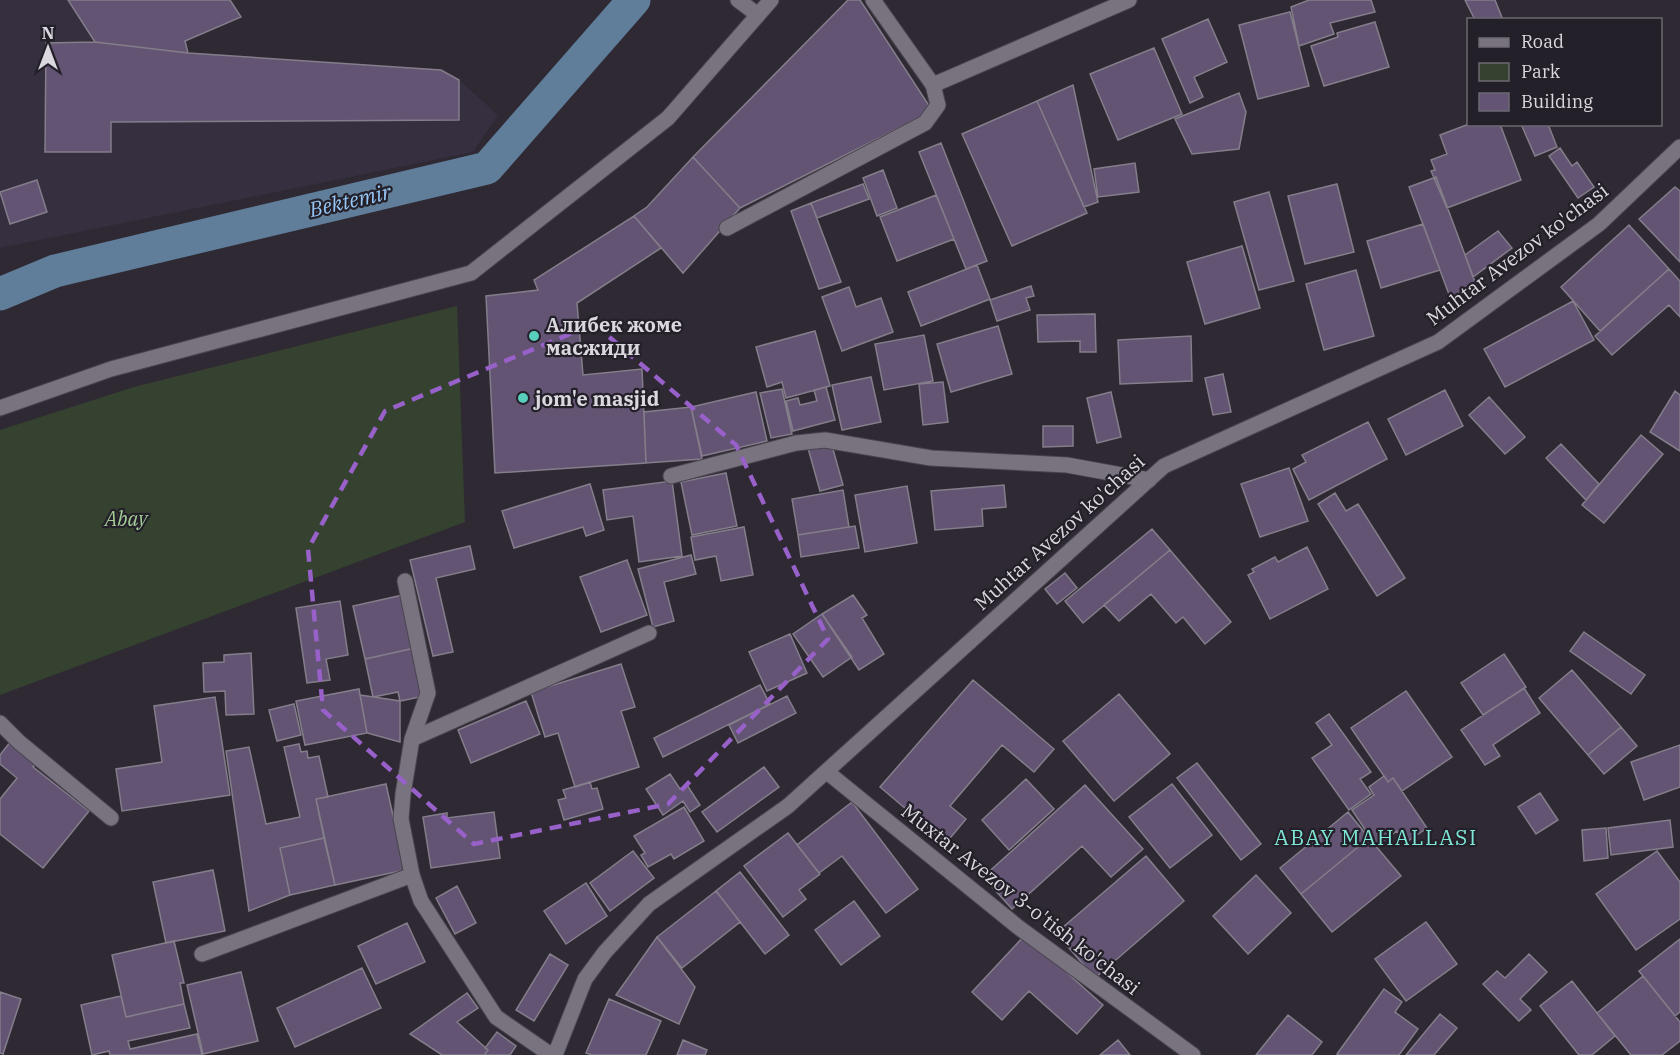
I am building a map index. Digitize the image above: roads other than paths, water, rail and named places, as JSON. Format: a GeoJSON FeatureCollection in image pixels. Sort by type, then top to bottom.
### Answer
{"type":"FeatureCollection","features":[{"type":"Feature","properties":{"kind":"street"},"geometry":{"type":"LineString","coordinates":[[738,0],[758,15]]}},
{"type":"Feature","properties":{"kind":"street"},"geometry":{"type":"LineString","coordinates":[[0,408],[111,369],[471,273],[668,118],[771,0]]}},
{"type":"Feature","properties":{"kind":"street"},"geometry":{"type":"LineString","coordinates":[[727,228],[925,123],[938,105],[933,85],[873,0]]}},
{"type":"Feature","properties":{"kind":"street"},"geometry":{"type":"LineString","coordinates":[[933,85],[1129,0]]}},
{"type":"Feature","properties":{"kind":"street","name":"Muhtar Avezov ko'chasi"},"geometry":{"type":"LineString","coordinates":[[553,1055],[585,979],[649,904],[788,806],[1164,466],[1438,342],[1599,224],[1680,147]]}},
{"type":"Feature","properties":{"kind":"street"},"geometry":{"type":"LineString","coordinates":[[671,476],[796,443],[825,440],[931,458],[1067,465],[1149,480]]}},
{"type":"Feature","properties":{"kind":"street"},"geometry":{"type":"LineString","coordinates":[[405,581],[428,693],[412,739],[402,819],[412,875],[422,901],[496,1017],[553,1055]]}},
{"type":"Feature","properties":{"kind":"street"},"geometry":{"type":"LineString","coordinates":[[412,739],[649,633]]}},
{"type":"Feature","properties":{"kind":"street"},"geometry":{"type":"LineString","coordinates":[[0,723],[19,742],[111,818]]}},
{"type":"Feature","properties":{"kind":"street","name":"Muxtar Avezov 3-o'tish ko'chasi"},"geometry":{"type":"LineString","coordinates":[[827,772],[1018,927],[1193,1055]]}},
{"type":"Feature","properties":{"kind":"street"},"geometry":{"type":"LineString","coordinates":[[202,954],[412,875]]}},
{"type":"Feature","properties":{"kind":"waterway","name":"Bektemir"},"geometry":{"type":"LineString","coordinates":[[0,294],[55,271],[487,168],[634,0]]}},
{"type":"Feature","properties":{"kind":"place","name":"Алибек жоме масжиди"},"geometry":{"type":"Point","coordinates":[534,336]}},
{"type":"Feature","properties":{"kind":"place","name":"jom'e masjid"},"geometry":{"type":"Point","coordinates":[523,398]}},
{"type":"Feature","properties":{"kind":"district","name":"ABAY MAHALLASI"},"geometry":{"type":"Point","coordinates":[1376,837]}},
{"type":"Feature","properties":{"kind":"park label","name":"Abay"},"geometry":{"type":"Point","coordinates":[126,518]}}]}
